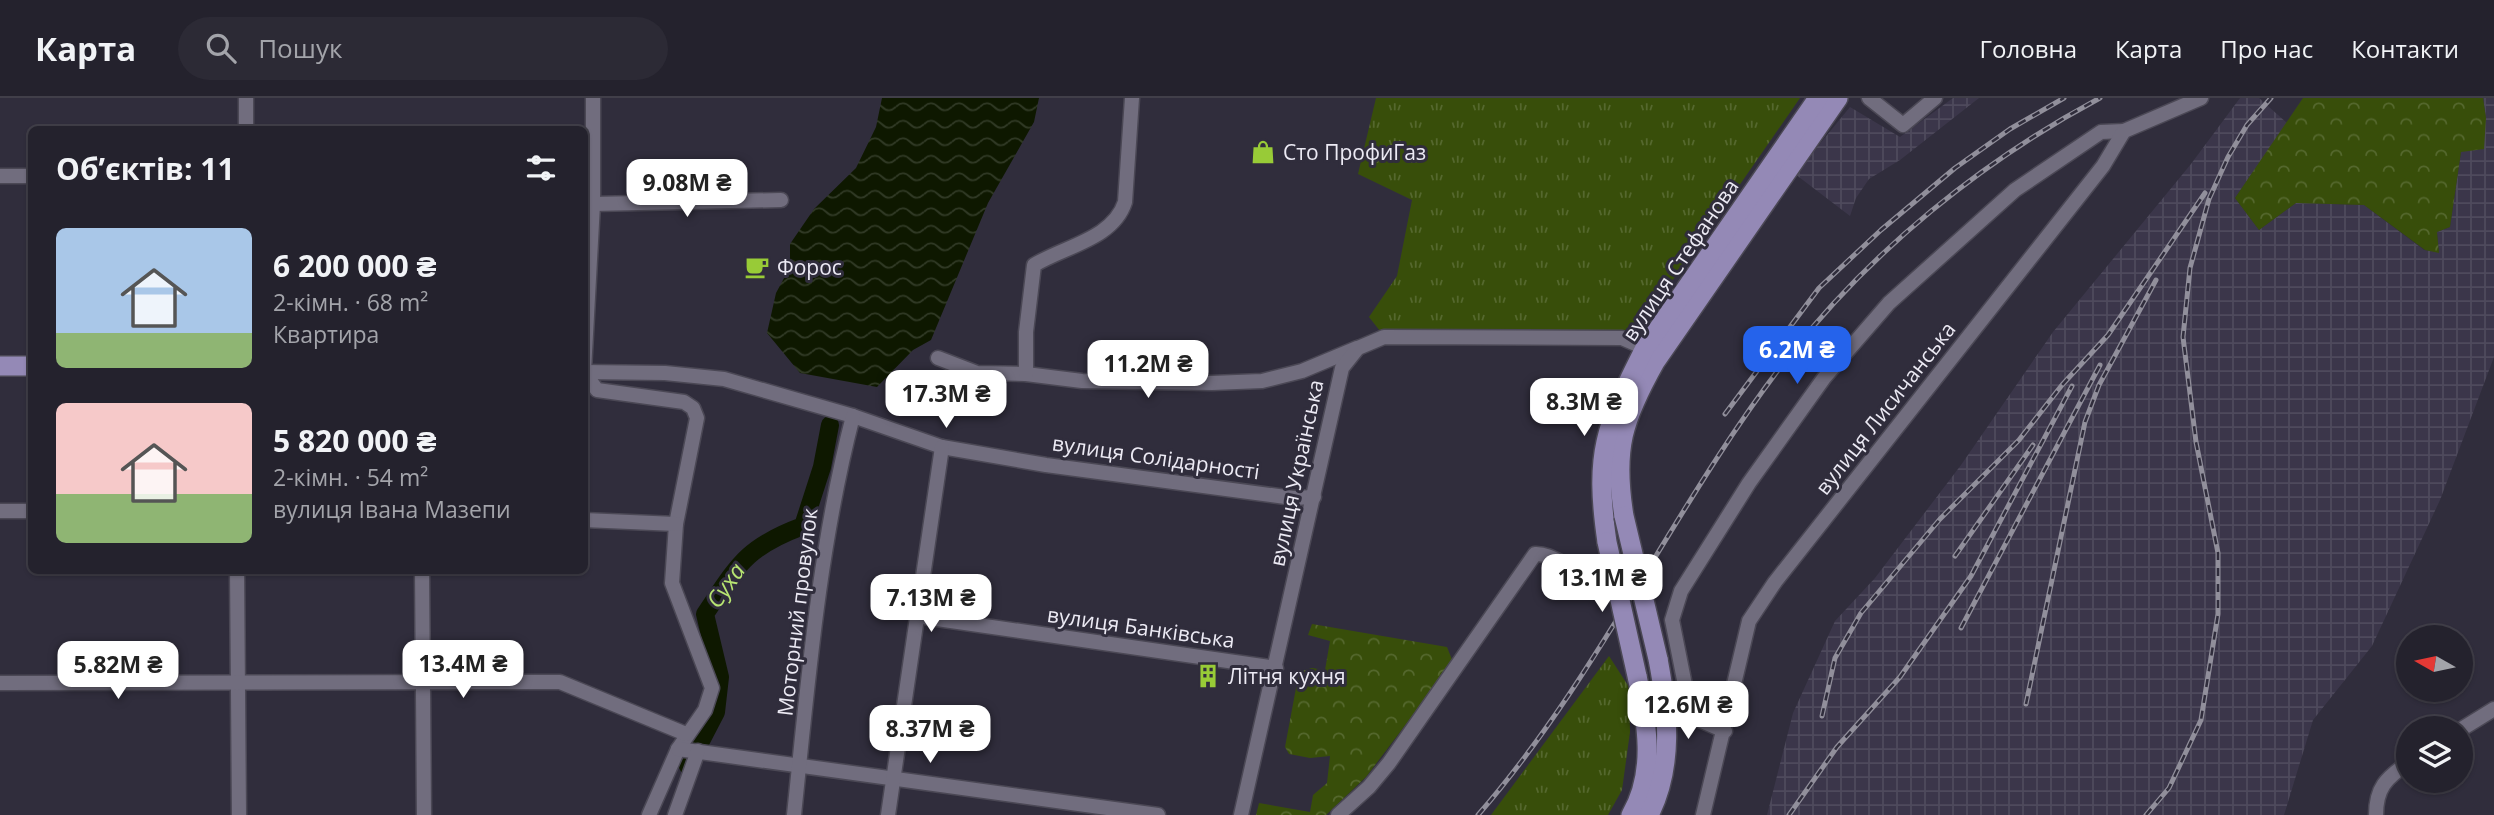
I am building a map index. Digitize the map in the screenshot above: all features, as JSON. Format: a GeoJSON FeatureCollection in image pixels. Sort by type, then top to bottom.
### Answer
{"type":"FeatureCollection","features":[{"type":"Feature","properties":{"kind":"main road","name":"вулиця Стефанова"},"geometry":{"type":"LineString","coordinates":[[1631,815],[1643,789],[1647,765],[1645,712],[1607,542],[1601,489],[1604,440],[1650,355],[1818,98]]}},
{"type":"Feature","properties":{"kind":"main road","name":"вулиця Стефанова"},"geometry":{"type":"LineString","coordinates":[[1649,815],[1657,799],[1668,743],[1658,659],[1619,486],[1621,435],[1650,355],[1838,98]]}},
{"type":"Feature","properties":{"kind":"main road"},"geometry":{"type":"LineString","coordinates":[[0,366],[28,366]]}},
{"type":"Feature","properties":{"kind":"main road"},"geometry":{"type":"LineString","coordinates":[[0,378],[28,377]]}},
{"type":"Feature","properties":{"kind":"street"},"geometry":{"type":"LineString","coordinates":[[246,98],[246,126]]}},
{"type":"Feature","properties":{"kind":"street"},"geometry":{"type":"LineString","coordinates":[[588,297],[593,204],[588,169],[593,98]]}},
{"type":"Feature","properties":{"kind":"street"},"geometry":{"type":"LineString","coordinates":[[1026,374],[1026,332],[1034,265],[1098,234],[1121,214],[1125,202],[1132,98]]}},
{"type":"Feature","properties":{"kind":"street"},"geometry":{"type":"LineString","coordinates":[[1869,98],[1903,125],[1935,98]]}},
{"type":"Feature","properties":{"kind":"street"},"geometry":{"type":"LineString","coordinates":[[1726,731],[1697,719],[1689,705],[1672,620],[1681,591],[1749,483],[1824,378],[1889,303],[2015,190],[2101,132],[2124,131],[2201,98]]}},
{"type":"Feature","properties":{"kind":"street","name":"вулиця Лисичанська"},"geometry":{"type":"LineString","coordinates":[[1703,815],[1726,731],[1749,621],[1774,582],[2113,152],[2124,131]]}},
{"type":"Feature","properties":{"kind":"street"},"geometry":{"type":"LineString","coordinates":[[0,176],[28,176]]}},
{"type":"Feature","properties":{"kind":"street"},"geometry":{"type":"LineString","coordinates":[[593,204],[781,200]]}},
{"type":"Feature","properties":{"kind":"street"},"geometry":{"type":"LineString","coordinates":[[938,358],[978,373],[1026,374],[1082,381],[1262,381],[1302,371],[1384,337],[1622,338],[1650,355]]}},
{"type":"Feature","properties":{"kind":"street","name":"вулиця Українська"},"geometry":{"type":"LineString","coordinates":[[1241,815],[1342,368],[1358,348]]}},
{"type":"Feature","properties":{"kind":"street","name":"вулиця Солідарності"},"geometry":{"type":"LineString","coordinates":[[588,372],[665,373],[724,379],[853,416],[942,447],[1060,467],[1293,498],[1314,497]]}},
{"type":"Feature","properties":{"kind":"street"},"geometry":{"type":"LineString","coordinates":[[588,378],[597,390],[684,402],[693,408],[698,418],[676,524],[672,583],[712,688],[705,710],[686,734],[649,815]]}},
{"type":"Feature","properties":{"kind":"street","name":"Моторний провулок"},"geometry":{"type":"LineString","coordinates":[[794,815],[825,544],[853,416]]}},
{"type":"Feature","properties":{"kind":"street"},"geometry":{"type":"LineString","coordinates":[[888,815],[942,447]]}},
{"type":"Feature","properties":{"kind":"street"},"geometry":{"type":"LineString","coordinates":[[0,511],[28,511]]}},
{"type":"Feature","properties":{"kind":"street"},"geometry":{"type":"LineString","coordinates":[[588,520],[676,524]]}},
{"type":"Feature","properties":{"kind":"street"},"geometry":{"type":"LineString","coordinates":[[1338,815],[1369,787],[1389,764],[1535,554],[1543,553],[1578,571],[1588,569]]}},
{"type":"Feature","properties":{"kind":"street"},"geometry":{"type":"LineString","coordinates":[[237,574],[240,815]]}},
{"type":"Feature","properties":{"kind":"street"},"geometry":{"type":"LineString","coordinates":[[422,574],[424,815]]}},
{"type":"Feature","properties":{"kind":"street","name":"вулиця Банківська"},"geometry":{"type":"LineString","coordinates":[[916,616],[1276,668]]}},
{"type":"Feature","properties":{"kind":"street"},"geometry":{"type":"LineString","coordinates":[[0,683],[560,682],[686,734]]}},
{"type":"Feature","properties":{"kind":"street"},"geometry":{"type":"LineString","coordinates":[[2473,722],[2494,709]]}},
{"type":"Feature","properties":{"kind":"street"},"geometry":{"type":"LineString","coordinates":[[680,749],[1158,815]]}},
{"type":"Feature","properties":{"kind":"street"},"geometry":{"type":"LineString","coordinates":[[675,815],[698,751]]}},
{"type":"Feature","properties":{"kind":"street"},"geometry":{"type":"LineString","coordinates":[[2376,815],[2377,793],[2386,778],[2396,772]]}},
{"type":"Feature","properties":{"kind":"shaded area"},"geometry":{"type":"Polygon","coordinates":[[[1953,98],[1979,98],[1900,160],[1869,179],[1856,198],[1850,216],[1795,174],[1850,107],[1900,137],[1953,98]]]}},
{"type":"Feature","properties":{"kind":"shaded area"},"geometry":{"type":"Polygon","coordinates":[[[2240,98],[2259,98],[2287,123],[2235,198],[2259,230],[2296,203],[2364,205],[2424,250],[2439,252],[2437,232],[2450,227],[2461,152],[2486,118],[2483,98],[2494,98],[2494,357],[2440,500],[2372,646],[2313,720],[2284,815],[1767,815],[1793,713],[1835,621],[1875,578],[1961,465],[2053,332],[2191,164],[2240,98]]]}},
{"type":"Feature","properties":{"kind":"green space"},"geometry":{"type":"Polygon","coordinates":[[[1376,98],[1800,98],[1682,268],[1632,332],[1380,331],[1369,317],[1397,276],[1412,200],[1358,174],[1376,98]]]}},
{"type":"Feature","properties":{"kind":"green space"},"geometry":{"type":"Polygon","coordinates":[[[2303,98],[2483,98],[2486,118],[2484,149],[2461,152],[2450,227],[2437,232],[2439,253],[2425,250],[2364,205],[2296,203],[2259,230],[2235,198],[2303,98]]]}},
{"type":"Feature","properties":{"kind":"green space"},"geometry":{"type":"Polygon","coordinates":[[[1312,624],[1447,647],[1453,662],[1366,777],[1326,815],[1256,815],[1259,803],[1310,812],[1313,795],[1327,783],[1330,756],[1310,758],[1289,754],[1285,747],[1299,672],[1312,668],[1325,670],[1330,641],[1308,635],[1312,624]]]}},
{"type":"Feature","properties":{"kind":"green space"},"geometry":{"type":"Polygon","coordinates":[[[1609,656],[1629,687],[1630,732],[1622,790],[1608,815],[1491,815],[1609,656]]]}},
{"type":"Feature","properties":{"kind":"water"},"geometry":{"type":"Polygon","coordinates":[[[882,98],[1039,98],[1034,122],[988,203],[931,340],[913,350],[877,387],[800,373],[767,333],[776,293],[790,267],[790,244],[814,209],[856,168],[876,127],[882,98]]]}},
{"type":"Feature","properties":{"kind":"waterway","name":"Суха"},"geometry":{"type":"LineString","coordinates":[[688,766],[716,712],[720,677],[705,614],[745,559],[768,542],[803,526],[822,467],[830,425]]}},
{"type":"Feature","properties":{"kind":"railway"},"geometry":{"type":"LineString","coordinates":[[1725,414],[1819,288],[1881,230],[1955,168],[2010,129],[2064,98]]}},
{"type":"Feature","properties":{"kind":"railway"},"geometry":{"type":"LineString","coordinates":[[1478,815],[1522,761],[1562,705],[1709,470],[1748,412],[1821,317],[1893,244],[1931,211],[2013,150],[2100,98]]}},
{"type":"Feature","properties":{"kind":"railway"},"geometry":{"type":"LineString","coordinates":[[2146,815],[2169,788],[2201,720],[2218,614],[2218,553],[2196,442],[2183,337],[2190,268],[2209,199],[2228,157],[2247,125],[2271,98]]}},
{"type":"Feature","properties":{"kind":"railway"},"geometry":{"type":"LineString","coordinates":[[1822,716],[1835,658],[1861,613],[1940,519],[2019,440],[2062,385],[2108,335],[2205,193]]}},
{"type":"Feature","properties":{"kind":"railway"},"geometry":{"type":"LineString","coordinates":[[2026,704],[2085,422],[2099,385],[2156,280]]}},
{"type":"Feature","properties":{"kind":"railway"},"geometry":{"type":"LineString","coordinates":[[1961,628],[2100,365]]}},
{"type":"Feature","properties":{"kind":"railway"},"geometry":{"type":"LineString","coordinates":[[1789,815],[1837,747],[1900,677],[1971,576],[2072,386]]}},
{"type":"Feature","properties":{"kind":"railway"},"geometry":{"type":"LineString","coordinates":[[1955,556],[2033,445]]}},
{"type":"Feature","properties":{"kind":"place","name":"Сто ПрофиГаз"},"geometry":{"type":"Point","coordinates":[1263,152]}},
{"type":"Feature","properties":{"kind":"place","name":"Форос"},"geometry":{"type":"Point","coordinates":[757,267]}},
{"type":"Feature","properties":{"kind":"place","name":"Літня кухня"},"geometry":{"type":"Point","coordinates":[1208,676]}}]}
